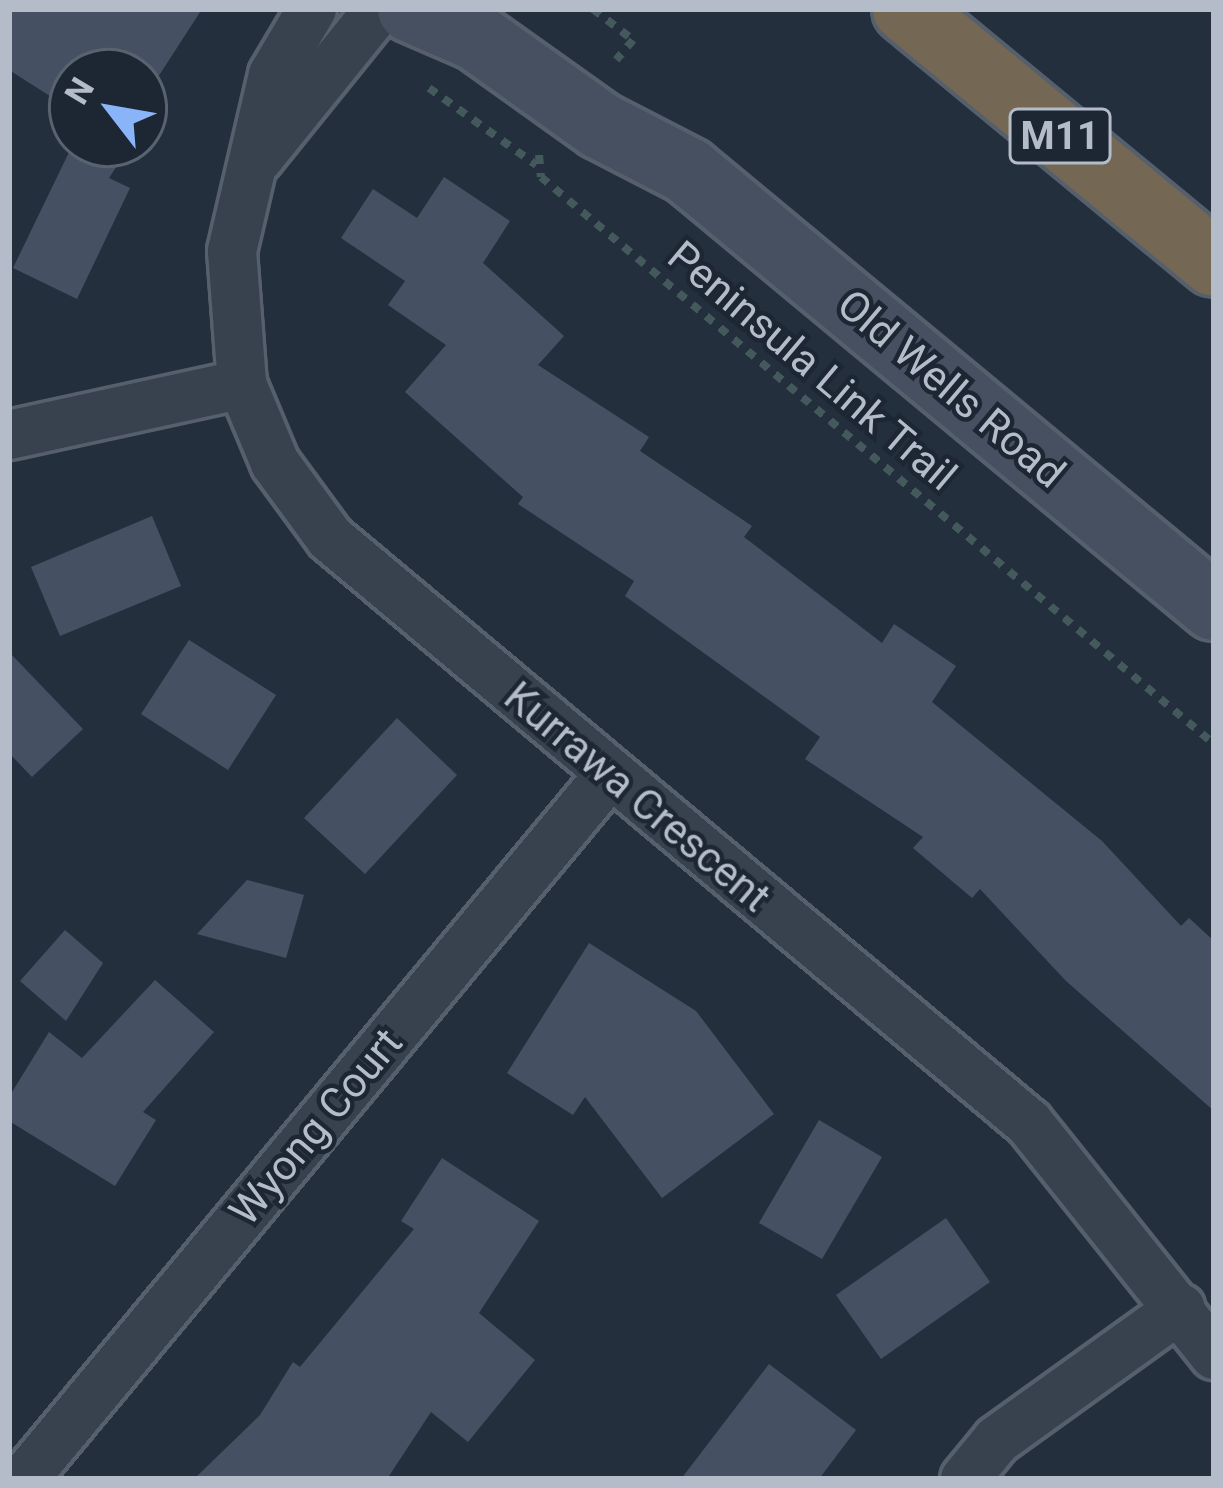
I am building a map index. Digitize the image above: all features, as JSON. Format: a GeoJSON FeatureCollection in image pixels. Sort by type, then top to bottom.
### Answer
{"type":"FeatureCollection","features":[{"type":"Feature","properties":{"kind":"highway","name":"M11"},"geometry":{"type":"LineString","coordinates":[[906,9],[1214,263]]}},
{"type":"Feature","properties":{"kind":"street","name":"Kurrawa Crescent"},"geometry":{"type":"LineString","coordinates":[[312,9],[273,76],[232,251],[242,384],[275,463],[330,538],[1029,1123],[1214,1354]]}},
{"type":"Feature","properties":{"kind":"street","name":"Kurrawa Crescent"},"geometry":{"type":"LineString","coordinates":[[255,162],[379,9]]}},
{"type":"Feature","properties":{"kind":"street","name":"Old Wells Road"},"geometry":{"type":"LineString","coordinates":[[411,9],[592,92]]}},
{"type":"Feature","properties":{"kind":"street","name":"Old Wells Road"},"geometry":{"type":"LineString","coordinates":[[499,9],[592,92],[1214,607]]}},
{"type":"Feature","properties":{"kind":"street"},"geometry":{"type":"LineString","coordinates":[[9,435],[242,384]]}},
{"type":"Feature","properties":{"kind":"street","name":"Wyong Court"},"geometry":{"type":"LineString","coordinates":[[24,1479],[609,776]]}},
{"type":"Feature","properties":{"kind":"street"},"geometry":{"type":"LineString","coordinates":[[965,1479],[997,1440],[1181,1308]]}},
{"type":"Feature","properties":{"kind":"path","name":"Peninsula Link Trail"},"geometry":{"type":"LineString","coordinates":[[593,9],[633,40],[539,153],[541,177],[1214,744]]}},
{"type":"Feature","properties":{"kind":"building"},"geometry":{"type":"Polygon","coordinates":[[[9,9],[202,9],[168,62],[168,48],[48,48],[48,95],[9,70],[9,9]]]}},
{"type":"Feature","properties":{"kind":"building"},"geometry":{"type":"Polygon","coordinates":[[[61,168],[115,168],[109,178],[130,188],[77,299],[13,268],[61,168]]]}},
{"type":"Feature","properties":{"kind":"building"},"geometry":{"type":"Polygon","coordinates":[[[444,177],[510,221],[483,263],[564,336],[538,365],[649,437],[640,451],[752,526],[744,537],[882,643],[894,624],[956,666],[932,702],[1102,841],[1181,926],[1189,918],[1214,941],[1214,1111],[1066,981],[980,889],[972,898],[913,848],[923,837],[805,759],[820,737],[625,596],[634,581],[518,504],[523,497],[405,392],[446,345],[388,305],[405,281],[341,238],[373,189],[417,218],[444,177]]]}},
{"type":"Feature","properties":{"kind":"building"},"geometry":{"type":"Polygon","coordinates":[[[152,516],[181,586],[60,636],[31,567],[152,516]]]}},
{"type":"Feature","properties":{"kind":"building"},"geometry":{"type":"Polygon","coordinates":[[[189,640],[276,695],[228,770],[141,714],[189,640]]]}},
{"type":"Feature","properties":{"kind":"building"},"geometry":{"type":"Polygon","coordinates":[[[9,652],[83,729],[32,777],[9,753],[9,652]]]}},
{"type":"Feature","properties":{"kind":"building"},"geometry":{"type":"Polygon","coordinates":[[[397,718],[457,775],[365,874],[304,818],[397,718]]]}},
{"type":"Feature","properties":{"kind":"building"},"geometry":{"type":"Polygon","coordinates":[[[247,880],[304,895],[286,958],[197,934],[247,880]]]}},
{"type":"Feature","properties":{"kind":"building"},"geometry":{"type":"Polygon","coordinates":[[[65,930],[103,963],[66,1021],[20,981],[65,930]]]}},
{"type":"Feature","properties":{"kind":"building"},"geometry":{"type":"Polygon","coordinates":[[[589,943],[696,1011],[774,1114],[662,1198],[585,1097],[573,1115],[507,1073],[589,943]]]}},
{"type":"Feature","properties":{"kind":"building"},"geometry":{"type":"Polygon","coordinates":[[[155,980],[214,1032],[143,1112],[156,1120],[115,1186],[9,1121],[9,1097],[49,1032],[82,1058],[155,980]]]}},
{"type":"Feature","properties":{"kind":"building"},"geometry":{"type":"Polygon","coordinates":[[[819,1120],[882,1157],[822,1259],[759,1223],[819,1120]]]}},
{"type":"Feature","properties":{"kind":"building"},"geometry":{"type":"Polygon","coordinates":[[[442,1158],[539,1221],[479,1313],[535,1360],[468,1442],[431,1412],[387,1479],[194,1479],[260,1415],[293,1362],[300,1367],[414,1229],[401,1221],[442,1158]]]}},
{"type":"Feature","properties":{"kind":"building"},"geometry":{"type":"Polygon","coordinates":[[[946,1218],[990,1282],[881,1359],[836,1295],[946,1218]]]}},
{"type":"Feature","properties":{"kind":"building"},"geometry":{"type":"Polygon","coordinates":[[[769,1364],[856,1430],[819,1479],[681,1479],[769,1364]]]}}]}
